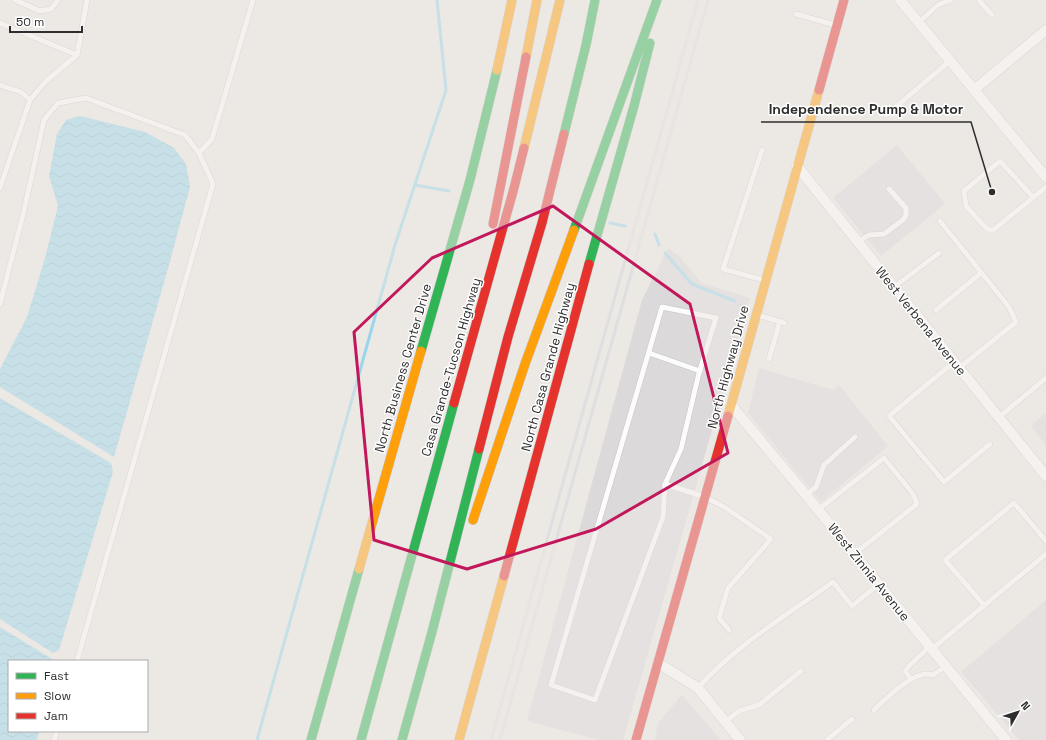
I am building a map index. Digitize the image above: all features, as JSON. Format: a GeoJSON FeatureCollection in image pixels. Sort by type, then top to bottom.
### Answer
{"type":"FeatureCollection","features":[{"type":"Feature","properties":{"kind":"main road","name":"North Business Center Drive"},"geometry":{"type":"LineString","coordinates":[[311,740],[470,180],[491,96],[512,0]]}},
{"type":"Feature","properties":{"kind":"main road"},"geometry":{"type":"LineString","coordinates":[[491,231],[537,0]]}},
{"type":"Feature","properties":{"kind":"main road","name":"Casa Grande-Tucson Highway"},"geometry":{"type":"LineString","coordinates":[[361,740],[514,188],[560,0]]}},
{"type":"Feature","properties":{"kind":"main road"},"geometry":{"type":"LineString","coordinates":[[402,740],[432,632],[508,337],[542,223],[586,45],[595,0]]}},
{"type":"Feature","properties":{"kind":"main road"},"geometry":{"type":"LineString","coordinates":[[470,529],[530,351],[619,109],[657,0]]}},
{"type":"Feature","properties":{"kind":"main road","name":"North Casa Grande Highway"},"geometry":{"type":"LineString","coordinates":[[459,740],[605,205],[634,106],[661,0]]}},
{"type":"Feature","properties":{"kind":"main road","name":"North Highway Drive"},"geometry":{"type":"LineString","coordinates":[[636,740],[732,405],[765,280],[844,0]]}},
{"type":"Feature","properties":{"kind":"main road"},"geometry":{"type":"LineString","coordinates":[[465,367],[488,246]]}},
{"type":"Feature","properties":{"kind":"main road"},"geometry":{"type":"LineString","coordinates":[[432,632],[462,550]]}},
{"type":"Feature","properties":{"kind":"street"},"geometry":{"type":"LineString","coordinates":[[900,0],[1046,177]]}},
{"type":"Feature","properties":{"kind":"street"},"geometry":{"type":"LineString","coordinates":[[974,90],[1046,30]]}},
{"type":"Feature","properties":{"kind":"street","name":"West Verbena Avenue"},"geometry":{"type":"LineString","coordinates":[[797,166],[1046,476]]}},
{"type":"Feature","properties":{"kind":"street","name":"West Zinnia Avenue"},"geometry":{"type":"LineString","coordinates":[[732,405],[1006,740]]}},
{"type":"Feature","properties":{"kind":"street"},"geometry":{"type":"LineString","coordinates":[[658,663],[698,688],[740,740]]}},
{"type":"Feature","properties":{"kind":"lane"},"geometry":{"type":"LineString","coordinates":[[15,0],[40,11],[51,9],[58,0]]}},
{"type":"Feature","properties":{"kind":"lane"},"geometry":{"type":"LineString","coordinates":[[0,188],[30,100],[45,82],[77,55],[87,0]]}},
{"type":"Feature","properties":{"kind":"lane"},"geometry":{"type":"LineString","coordinates":[[200,153],[212,139],[253,0]]}},
{"type":"Feature","properties":{"kind":"lane"},"geometry":{"type":"LineString","coordinates":[[919,22],[938,5],[951,0]]}},
{"type":"Feature","properties":{"kind":"lane"},"geometry":{"type":"LineString","coordinates":[[979,0],[992,15]]}},
{"type":"Feature","properties":{"kind":"lane"},"geometry":{"type":"LineString","coordinates":[[796,14],[837,25]]}},
{"type":"Feature","properties":{"kind":"lane"},"geometry":{"type":"LineString","coordinates":[[0,24],[77,55]]}},
{"type":"Feature","properties":{"kind":"lane"},"geometry":{"type":"LineString","coordinates":[[886,115],[950,61]]}},
{"type":"Feature","properties":{"kind":"lane"},"geometry":{"type":"LineString","coordinates":[[0,85],[21,92],[30,100]]}},
{"type":"Feature","properties":{"kind":"lane"},"geometry":{"type":"LineString","coordinates":[[0,304],[23,215],[44,120],[58,103],[86,98],[185,135],[200,153],[213,184],[77,660]]}},
{"type":"Feature","properties":{"kind":"lane"},"geometry":{"type":"LineString","coordinates":[[762,150],[723,269],[765,280]]}},
{"type":"Feature","properties":{"kind":"lane"},"geometry":{"type":"LineString","coordinates":[[1033,197],[1000,161],[964,191],[966,206],[985,227],[992,231],[1046,187]]}},
{"type":"Feature","properties":{"kind":"lane"},"geometry":{"type":"LineString","coordinates":[[858,242],[869,235],[884,234],[906,215],[906,208],[889,189]]}},
{"type":"Feature","properties":{"kind":"lane"},"geometry":{"type":"LineString","coordinates":[[940,221],[1009,307],[1016,322],[889,416],[944,482],[990,444]]}},
{"type":"Feature","properties":{"kind":"lane"},"geometry":{"type":"LineString","coordinates":[[894,287],[939,253]]}},
{"type":"Feature","properties":{"kind":"lane"},"geometry":{"type":"LineString","coordinates":[[936,310],[981,272]]}},
{"type":"Feature","properties":{"kind":"lane"},"geometry":{"type":"LineString","coordinates":[[662,307],[716,318],[700,371],[681,449],[664,484],[663,517],[595,700],[552,685],[662,307]]}},
{"type":"Feature","properties":{"kind":"lane"},"geometry":{"type":"LineString","coordinates":[[756,315],[782,322],[769,359]]}},
{"type":"Feature","properties":{"kind":"lane"},"geometry":{"type":"LineString","coordinates":[[649,353],[700,371]]}},
{"type":"Feature","properties":{"kind":"lane"},"geometry":{"type":"LineString","coordinates":[[999,418],[1046,378]]}},
{"type":"Feature","properties":{"kind":"lane"},"geometry":{"type":"LineString","coordinates":[[806,495],[816,487],[824,465],[855,437]]}},
{"type":"Feature","properties":{"kind":"lane"},"geometry":{"type":"LineString","coordinates":[[818,510],[884,458],[913,494],[917,504],[854,554]]}},
{"type":"Feature","properties":{"kind":"lane"},"geometry":{"type":"LineString","coordinates":[[664,484],[705,497],[726,508],[771,539],[728,588],[718,618],[728,630]]}},
{"type":"Feature","properties":{"kind":"lane"},"geometry":{"type":"LineString","coordinates":[[984,605],[945,560],[1014,503],[1046,541]]}},
{"type":"Feature","properties":{"kind":"lane"},"geometry":{"type":"LineString","coordinates":[[911,679],[905,671],[909,666],[1046,554]]}},
{"type":"Feature","properties":{"kind":"lane"},"geometry":{"type":"LineString","coordinates":[[698,688],[709,676],[750,641],[833,582],[852,606],[879,584]]}},
{"type":"Feature","properties":{"kind":"lane"},"geometry":{"type":"LineString","coordinates":[[874,710],[911,679],[926,674],[933,675],[946,666]]}},
{"type":"Feature","properties":{"kind":"lane"},"geometry":{"type":"LineString","coordinates":[[725,722],[739,712],[759,705],[801,671]]}},
{"type":"Feature","properties":{"kind":"lane"},"geometry":{"type":"LineString","coordinates":[[827,740],[852,719]]}},
{"type":"Feature","properties":{"kind":"highlighted area"},"geometry":{"type":"Polygon","coordinates":[[[553,206],[690,304],[728,453],[596,529],[467,569],[374,540],[354,332],[432,258],[553,206]]]}},
{"type":"Feature","properties":{"kind":"shaded area"},"geometry":{"type":"Polygon","coordinates":[[[897,145],[945,204],[881,256],[833,198],[897,145]]]}},
{"type":"Feature","properties":{"kind":"shaded area"},"geometry":{"type":"Polygon","coordinates":[[[668,248],[679,256],[701,283],[750,298],[623,740],[600,740],[527,721],[642,300],[668,248]]]}},
{"type":"Feature","properties":{"kind":"shaded area"},"geometry":{"type":"Polygon","coordinates":[[[759,368],[833,390],[839,385],[888,446],[821,502],[748,413],[759,368]]]}},
{"type":"Feature","properties":{"kind":"shaded area"},"geometry":{"type":"Polygon","coordinates":[[[1046,413],[1046,445],[1031,426],[1046,413]]]}},
{"type":"Feature","properties":{"kind":"shaded area"},"geometry":{"type":"Polygon","coordinates":[[[1046,600],[1046,740],[1019,740],[961,672],[1046,600]]]}},
{"type":"Feature","properties":{"kind":"shaded area"},"geometry":{"type":"Polygon","coordinates":[[[682,695],[721,740],[655,740],[658,723],[682,695]]]}},
{"type":"Feature","properties":{"kind":"water"},"geometry":{"type":"Polygon","coordinates":[[[80,116],[145,132],[174,148],[186,164],[190,187],[114,457],[0,387],[0,369],[27,317],[45,258],[58,206],[49,176],[57,134],[66,120],[80,116]]]}},
{"type":"Feature","properties":{"kind":"water"},"geometry":{"type":"Polygon","coordinates":[[[0,398],[111,463],[113,472],[59,650],[53,653],[0,619],[0,398]]]}},
{"type":"Feature","properties":{"kind":"water"},"geometry":{"type":"Polygon","coordinates":[[[0,627],[54,660],[8,660],[8,732],[39,732],[37,740],[0,740],[0,627]]]}},
{"type":"Feature","properties":{"kind":"waterway"},"geometry":{"type":"LineString","coordinates":[[257,740],[395,245],[446,90],[437,0]]}},
{"type":"Feature","properties":{"kind":"waterway"},"geometry":{"type":"LineString","coordinates":[[415,185],[449,191]]}},
{"type":"Feature","properties":{"kind":"waterway"},"geometry":{"type":"LineString","coordinates":[[610,223],[625,226]]}},
{"type":"Feature","properties":{"kind":"waterway"},"geometry":{"type":"LineString","coordinates":[[655,234],[659,245]]}},
{"type":"Feature","properties":{"kind":"waterway"},"geometry":{"type":"LineString","coordinates":[[665,253],[692,284],[735,301]]}},
{"type":"Feature","properties":{"kind":"railway"},"geometry":{"type":"LineString","coordinates":[[491,740],[698,0]]}},
{"type":"Feature","properties":{"kind":"railway"},"geometry":{"type":"LineString","coordinates":[[500,740],[708,0]]}},
{"type":"Feature","properties":{"kind":"traffic: fast"},"geometry":{"type":"LineString","coordinates":[[564,134],[586,45],[595,0]]}},
{"type":"Feature","properties":{"kind":"traffic: fast"},"geometry":{"type":"LineString","coordinates":[[574,230],[657,0]]}},
{"type":"Feature","properties":{"kind":"traffic: fast"},"geometry":{"type":"LineString","coordinates":[[589,264],[634,106],[650,43]]}},
{"type":"Feature","properties":{"kind":"traffic: fast"},"geometry":{"type":"LineString","coordinates":[[421,351],[470,180],[497,70]]}},
{"type":"Feature","properties":{"kind":"traffic: fast"},"geometry":{"type":"LineString","coordinates":[[361,740],[454,403]]}},
{"type":"Feature","properties":{"kind":"traffic: fast"},"geometry":{"type":"LineString","coordinates":[[402,740],[432,632],[479,449]]}},
{"type":"Feature","properties":{"kind":"traffic: fast"},"geometry":{"type":"LineString","coordinates":[[311,740],[359,569]]}},
{"type":"Feature","properties":{"kind":"traffic: slow"},"geometry":{"type":"LineString","coordinates":[[497,70],[512,0]]}},
{"type":"Feature","properties":{"kind":"traffic: slow"},"geometry":{"type":"LineString","coordinates":[[526,57],[537,0]]}},
{"type":"Feature","properties":{"kind":"traffic: slow"},"geometry":{"type":"LineString","coordinates":[[524,148],[560,0]]}},
{"type":"Feature","properties":{"kind":"traffic: slow"},"geometry":{"type":"LineString","coordinates":[[728,416],[819,90]]}},
{"type":"Feature","properties":{"kind":"traffic: slow"},"geometry":{"type":"LineString","coordinates":[[473,520],[525,364],[574,230]]}},
{"type":"Feature","properties":{"kind":"traffic: slow"},"geometry":{"type":"LineString","coordinates":[[359,569],[421,351]]}},
{"type":"Feature","properties":{"kind":"traffic: slow"},"geometry":{"type":"LineString","coordinates":[[459,740],[504,576]]}},
{"type":"Feature","properties":{"kind":"traffic: jam"},"geometry":{"type":"LineString","coordinates":[[819,90],[844,0]]}},
{"type":"Feature","properties":{"kind":"traffic: jam"},"geometry":{"type":"LineString","coordinates":[[493,224],[526,57]]}},
{"type":"Feature","properties":{"kind":"traffic: jam"},"geometry":{"type":"LineString","coordinates":[[479,449],[508,337],[542,223],[564,134]]}},
{"type":"Feature","properties":{"kind":"traffic: jam"},"geometry":{"type":"LineString","coordinates":[[454,403],[524,148]]}},
{"type":"Feature","properties":{"kind":"traffic: jam"},"geometry":{"type":"LineString","coordinates":[[504,576],[589,264]]}},
{"type":"Feature","properties":{"kind":"traffic: jam"},"geometry":{"type":"LineString","coordinates":[[636,740],[728,416]]}},
{"type":"Feature","properties":{"kind":"place","name":"Independence Pump & Motor"},"geometry":{"type":"Point","coordinates":[992,192]}}]}
